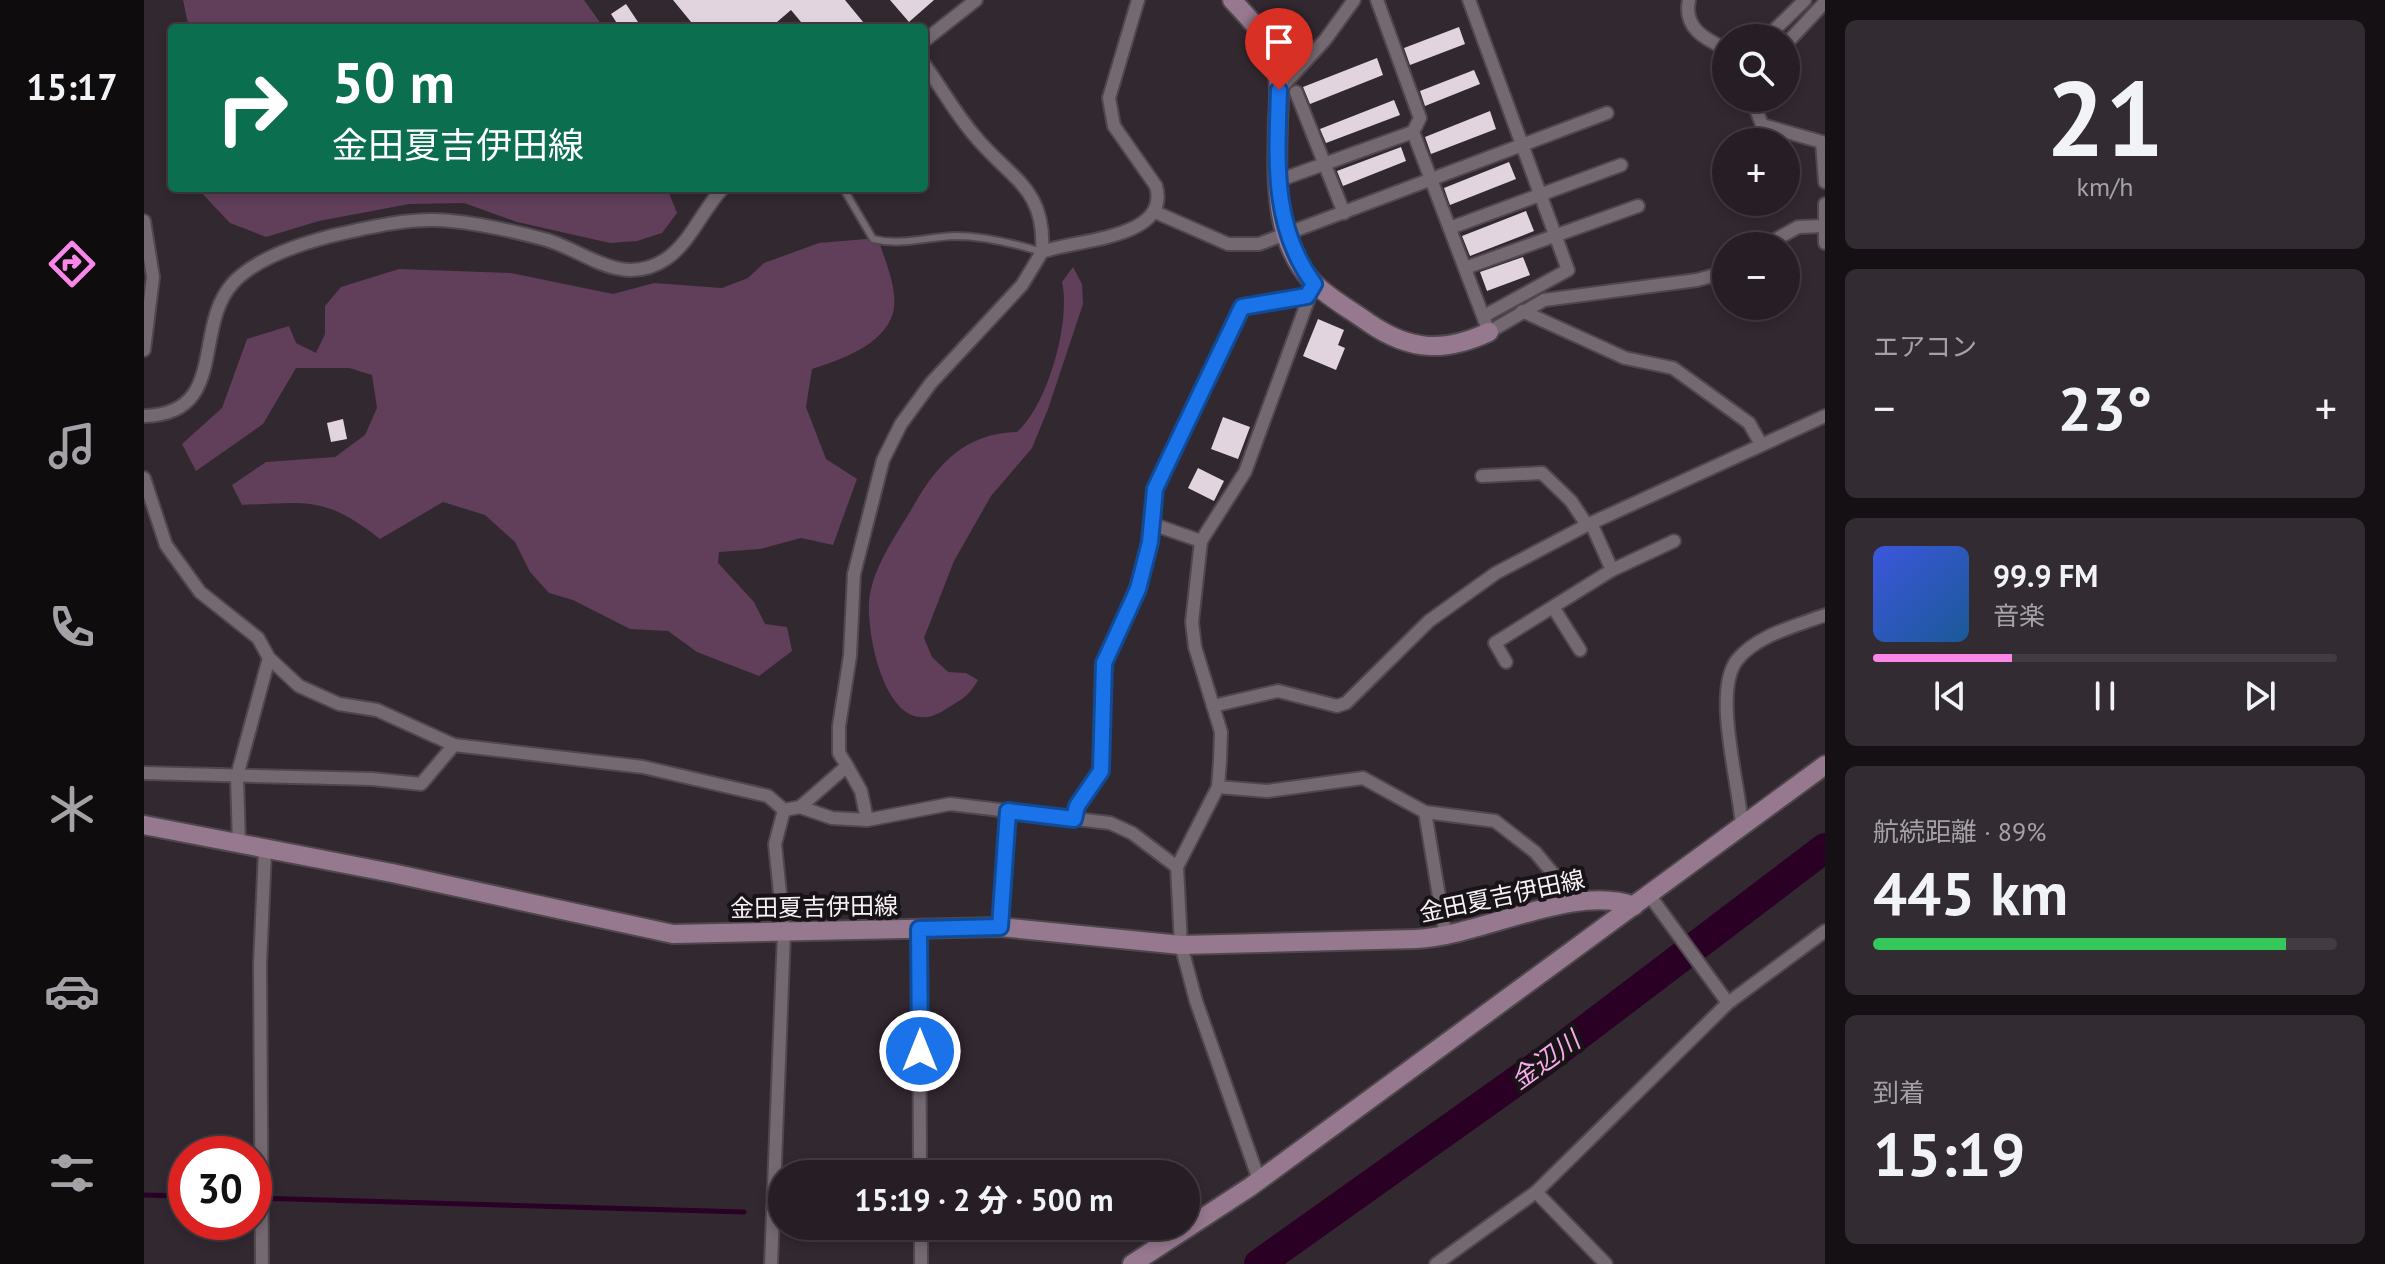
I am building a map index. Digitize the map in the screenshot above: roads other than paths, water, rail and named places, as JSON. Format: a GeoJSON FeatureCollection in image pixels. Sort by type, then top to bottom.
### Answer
{"type":"FeatureCollection","features":[{"type":"Feature","properties":{"kind":"main road"},"geometry":{"type":"LineString","coordinates":[[1232,0],[1257,26],[1288,91],[1277,181],[1286,234],[1311,290],[1394,339],[1422,347],[1456,345],[1486,324]]}},
{"type":"Feature","properties":{"kind":"main road"},"geometry":{"type":"LineString","coordinates":[[1132,1264],[1259,1180],[1647,902],[1825,765]]}},
{"type":"Feature","properties":{"kind":"main road","name":"金田夏吉伊田線"},"geometry":{"type":"LineString","coordinates":[[144,825],[392,873],[673,934],[1000,927],[1181,945],[1446,938],[1576,901],[1616,899],[1647,902]]}},
{"type":"Feature","properties":{"kind":"street"},"geometry":{"type":"LineString","coordinates":[[928,38],[976,0]]}},
{"type":"Feature","properties":{"kind":"street"},"geometry":{"type":"LineString","coordinates":[[1042,252],[1111,236],[1138,226],[1155,212],[1159,196],[1156,186],[1114,126],[1109,98],[1138,0]]}},
{"type":"Feature","properties":{"kind":"street"},"geometry":{"type":"LineString","coordinates":[[1344,213],[1325,165],[1288,91],[1354,0]]}},
{"type":"Feature","properties":{"kind":"street"},"geometry":{"type":"LineString","coordinates":[[1277,181],[1413,132],[1420,118],[1377,0]]}},
{"type":"Feature","properties":{"kind":"street"},"geometry":{"type":"LineString","coordinates":[[1469,0],[1525,144],[1568,270],[1486,324]]}},
{"type":"Feature","properties":{"kind":"street"},"geometry":{"type":"LineString","coordinates":[[1689,0],[1690,21],[1698,35],[1712,42]]}},
{"type":"Feature","properties":{"kind":"street"},"geometry":{"type":"LineString","coordinates":[[1780,24],[1805,0]]}},
{"type":"Feature","properties":{"kind":"street"},"geometry":{"type":"LineString","coordinates":[[1800,29],[1825,2]]}},
{"type":"Feature","properties":{"kind":"street"},"geometry":{"type":"LineString","coordinates":[[867,820],[861,791],[839,753],[839,726],[850,656],[854,574],[883,460],[901,424],[931,383],[1022,285],[1042,252],[1043,227],[1028,189],[972,133],[928,70]]}},
{"type":"Feature","properties":{"kind":"street"},"geometry":{"type":"LineString","coordinates":[[1757,112],[1762,125],[1822,142],[1825,182]]}},
{"type":"Feature","properties":{"kind":"street"},"geometry":{"type":"LineString","coordinates":[[1155,212],[1228,244],[1259,244],[1607,113]]}},
{"type":"Feature","properties":{"kind":"street"},"geometry":{"type":"LineString","coordinates":[[1413,132],[1486,324]]}},
{"type":"Feature","properties":{"kind":"street"},"geometry":{"type":"LineString","coordinates":[[1450,228],[1621,165]]}},
{"type":"Feature","properties":{"kind":"street"},"geometry":{"type":"LineString","coordinates":[[144,416],[169,415],[186,403],[197,388],[206,366],[215,319],[232,284],[264,263],[310,243],[385,225],[451,221],[549,241],[602,266],[629,270],[649,267],[668,258],[720,192]]}},
{"type":"Feature","properties":{"kind":"street"},"geometry":{"type":"LineString","coordinates":[[1825,204],[1825,243]]}},
{"type":"Feature","properties":{"kind":"street"},"geometry":{"type":"LineString","coordinates":[[1465,268],[1638,206]]}},
{"type":"Feature","properties":{"kind":"street"},"geometry":{"type":"LineString","coordinates":[[144,221],[153,277],[144,350]]}},
{"type":"Feature","properties":{"kind":"street"},"geometry":{"type":"LineString","coordinates":[[1789,232],[1798,227],[1825,226]]}},
{"type":"Feature","properties":{"kind":"street"},"geometry":{"type":"LineString","coordinates":[[1486,324],[1544,300],[1712,276]]}},
{"type":"Feature","properties":{"kind":"street"},"geometry":{"type":"LineString","coordinates":[[1074,819],[1077,806],[1101,771],[1104,663],[1138,589],[1152,524],[1155,489],[1242,307],[1311,290]]}},
{"type":"Feature","properties":{"kind":"street"},"geometry":{"type":"LineString","coordinates":[[1259,1180],[1196,1001],[1181,945],[1177,867],[1218,787],[1221,732],[1195,647],[1192,622],[1201,541],[1245,472],[1311,290]]}},
{"type":"Feature","properties":{"kind":"street"},"geometry":{"type":"LineString","coordinates":[[1522,311],[1625,358],[1673,368],[1749,423],[1761,444]]}},
{"type":"Feature","properties":{"kind":"street"},"geometry":{"type":"LineString","coordinates":[[1213,706],[1278,691],[1337,706],[1346,703],[1429,621],[1496,573],[1589,524],[1825,416]]}},
{"type":"Feature","properties":{"kind":"street"},"geometry":{"type":"LineString","coordinates":[[1482,476],[1542,473],[1589,524],[1612,570]]}},
{"type":"Feature","properties":{"kind":"street"},"geometry":{"type":"LineString","coordinates":[[144,478],[149,510],[166,545],[200,592],[258,638],[269,658],[299,686],[339,704],[377,710],[454,745],[643,767],[768,796],[784,810]]}},
{"type":"Feature","properties":{"kind":"street"},"geometry":{"type":"LineString","coordinates":[[1152,524],[1201,541]]}},
{"type":"Feature","properties":{"kind":"street"},"geometry":{"type":"LineString","coordinates":[[1506,662],[1495,643],[1612,570],[1674,541]]}},
{"type":"Feature","properties":{"kind":"street"},"geometry":{"type":"LineString","coordinates":[[1553,607],[1580,650]]}},
{"type":"Feature","properties":{"kind":"street"},"geometry":{"type":"LineString","coordinates":[[1742,827],[1728,717],[1727,682],[1736,661],[1761,640],[1825,615]]}},
{"type":"Feature","properties":{"kind":"street"},"geometry":{"type":"LineString","coordinates":[[239,845],[237,776],[269,658]]}},
{"type":"Feature","properties":{"kind":"street"},"geometry":{"type":"LineString","coordinates":[[144,773],[372,779],[421,784],[454,745]]}},
{"type":"Feature","properties":{"kind":"street"},"geometry":{"type":"LineString","coordinates":[[800,807],[847,766]]}},
{"type":"Feature","properties":{"kind":"street"},"geometry":{"type":"LineString","coordinates":[[1218,787],[1267,791],[1363,778],[1425,812],[1495,821],[1535,852],[1576,901]]}},
{"type":"Feature","properties":{"kind":"street"},"geometry":{"type":"LineString","coordinates":[[784,810],[800,807],[832,818],[867,820],[950,804],[1110,823],[1132,833],[1177,867]]}},
{"type":"Feature","properties":{"kind":"street"},"geometry":{"type":"LineString","coordinates":[[771,1264],[784,933],[775,844],[784,810]]}},
{"type":"Feature","properties":{"kind":"street"},"geometry":{"type":"LineString","coordinates":[[1000,927],[1008,811]]}},
{"type":"Feature","properties":{"kind":"street"},"geometry":{"type":"LineString","coordinates":[[1425,812],[1446,938]]}},
{"type":"Feature","properties":{"kind":"street"},"geometry":{"type":"LineString","coordinates":[[262,1264],[260,964],[265,850]]}},
{"type":"Feature","properties":{"kind":"street"},"geometry":{"type":"LineString","coordinates":[[1647,902],[1728,1003]]}},
{"type":"Feature","properties":{"kind":"street"},"geometry":{"type":"LineString","coordinates":[[919,929],[920,1160]]}},
{"type":"Feature","properties":{"kind":"street"},"geometry":{"type":"LineString","coordinates":[[1436,1264],[1536,1192],[1728,1003],[1825,931]]}},
{"type":"Feature","properties":{"kind":"street"},"geometry":{"type":"LineString","coordinates":[[1536,1192],[1606,1264]]}},
{"type":"Feature","properties":{"kind":"street"},"geometry":{"type":"LineString","coordinates":[[921,1240],[921,1264]]}},
{"type":"Feature","properties":{"kind":"lane"},"geometry":{"type":"LineString","coordinates":[[845,192],[873,239],[901,244],[970,237],[996,239],[1042,252]]}},
{"type":"Feature","properties":{"kind":"waterway","name":"金辺川"},"geometry":{"type":"LineString","coordinates":[[1259,1264],[1543,1062],[1825,848]]}},
{"type":"Feature","properties":{"kind":"waterway"},"geometry":{"type":"LineString","coordinates":[[144,1195],[168,1196]]}},
{"type":"Feature","properties":{"kind":"waterway"},"geometry":{"type":"LineString","coordinates":[[272,1199],[744,1212]]}}]}
